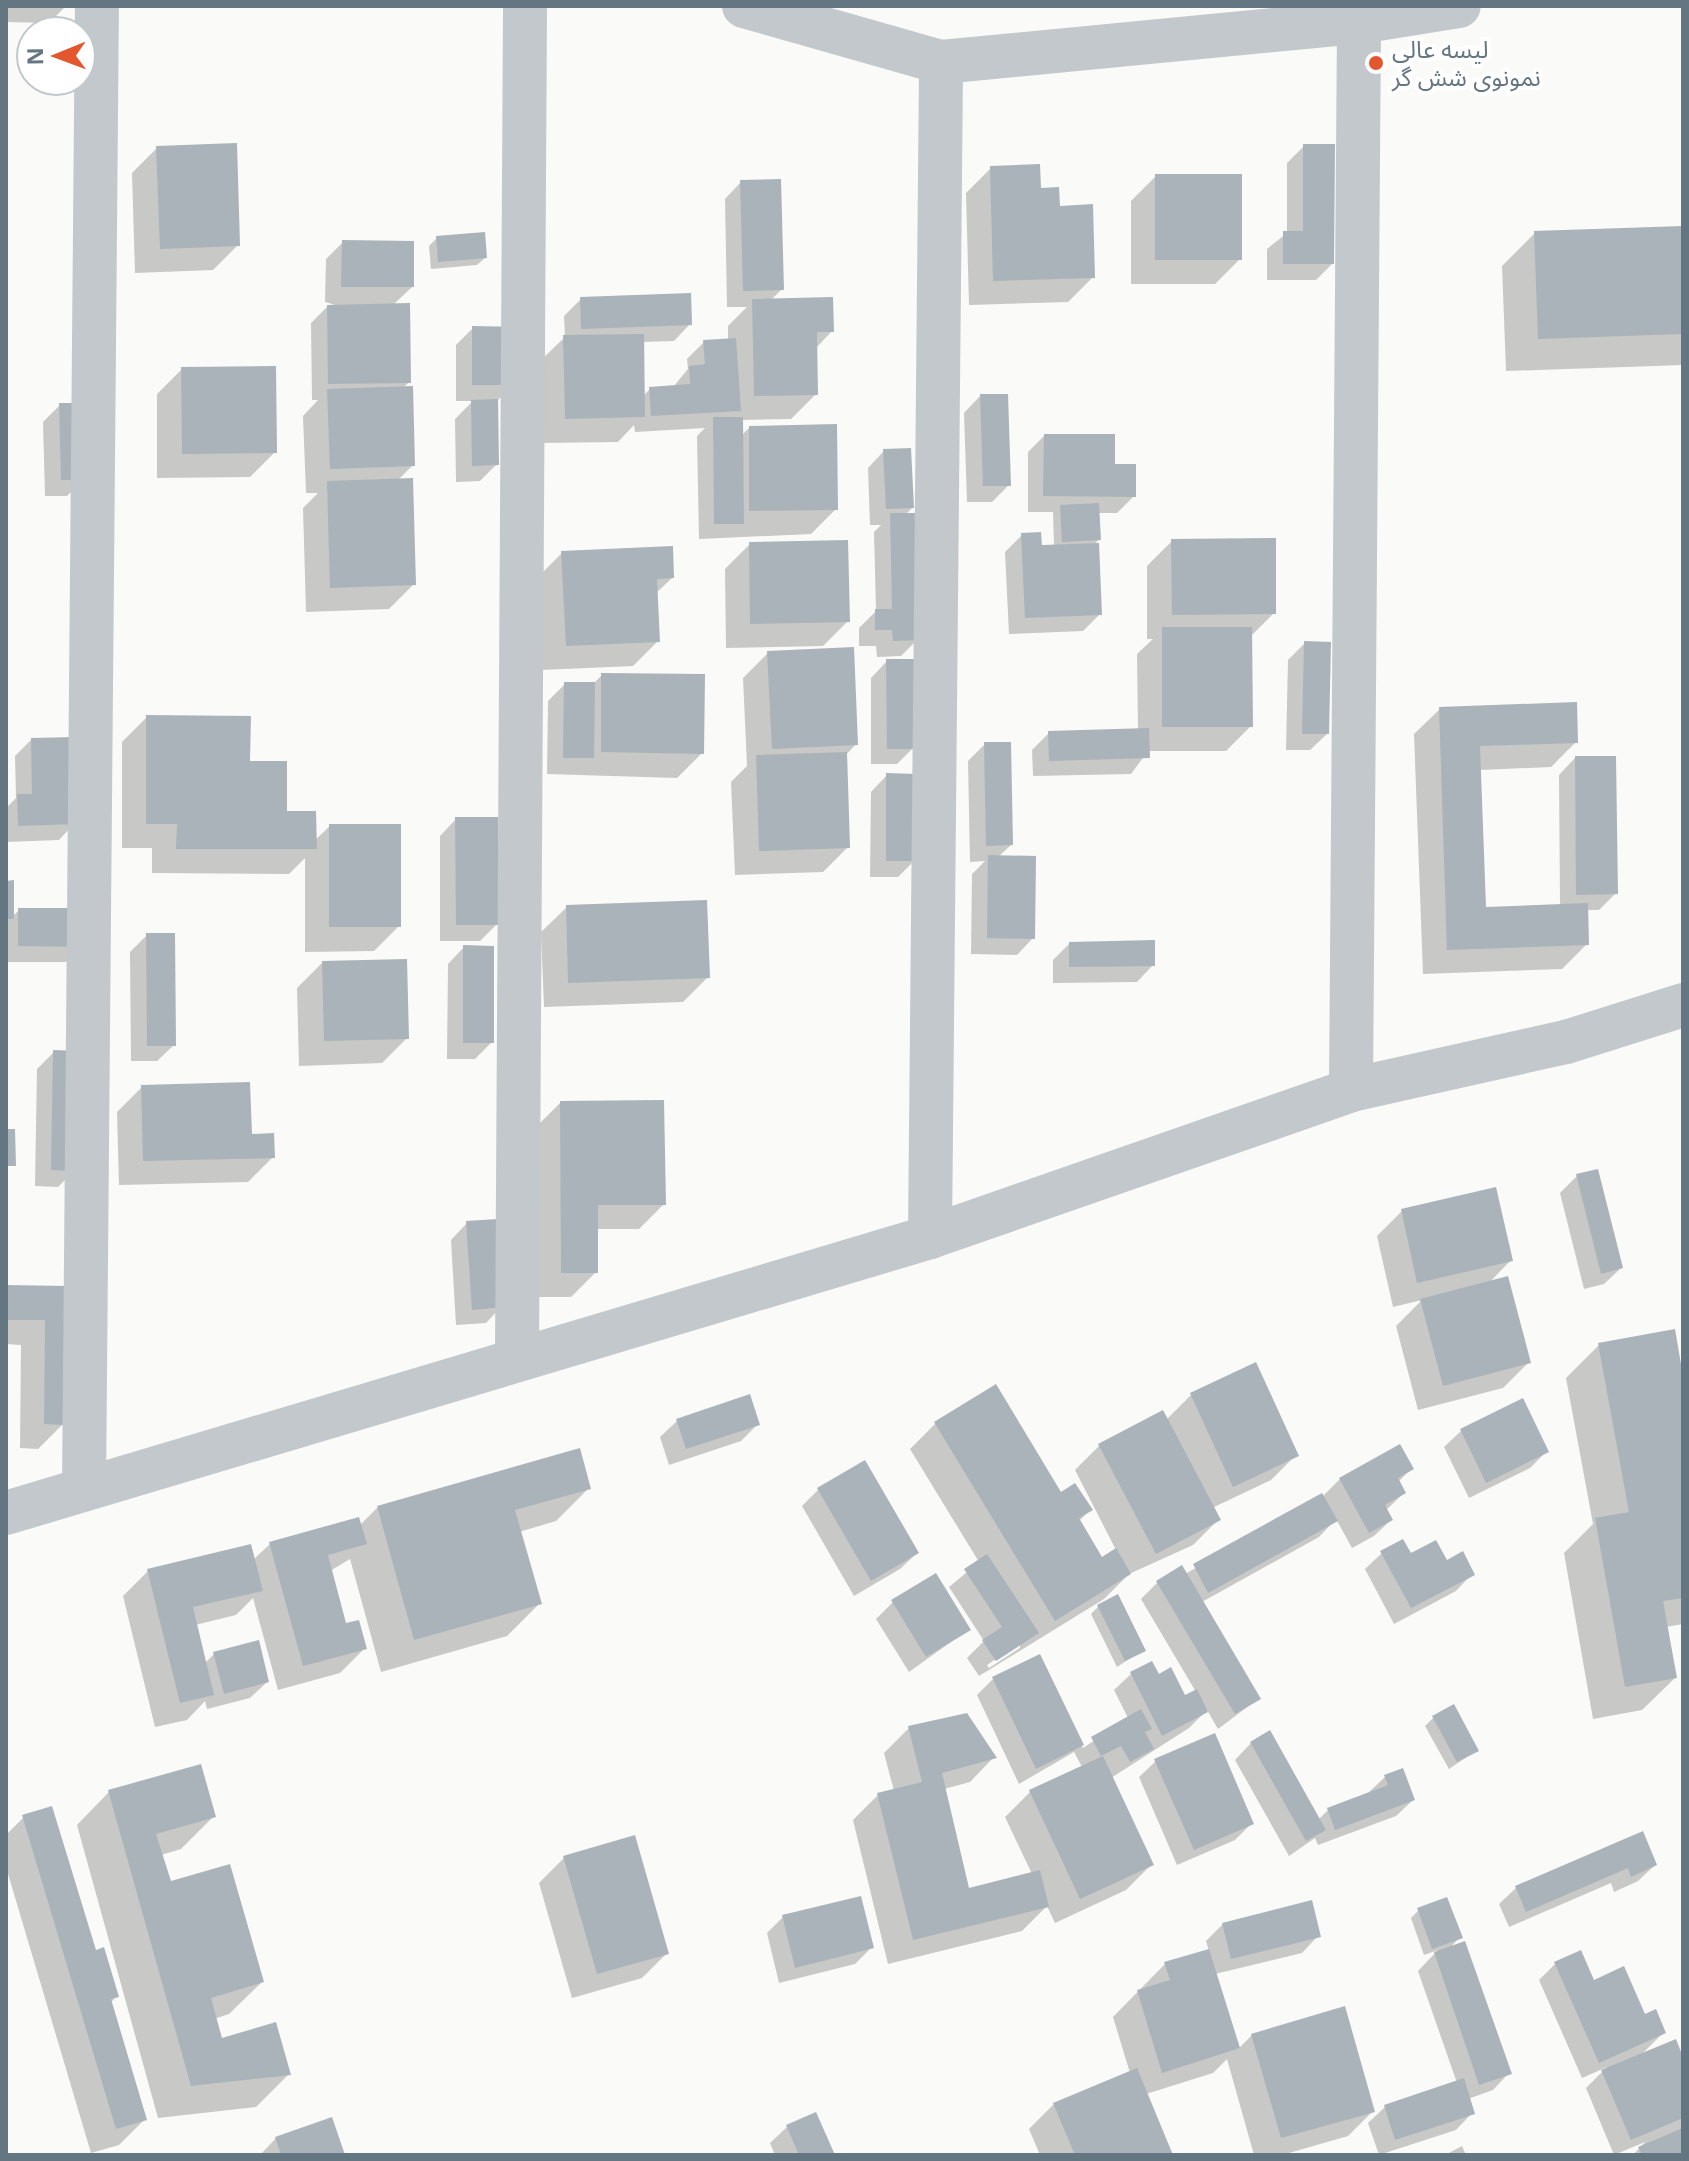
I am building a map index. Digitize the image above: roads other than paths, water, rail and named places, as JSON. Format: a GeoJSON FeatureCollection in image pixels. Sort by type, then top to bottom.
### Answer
{"type":"FeatureCollection","features":[{"type":"Feature","properties":{"kind":"street"},"geometry":{"type":"LineString","coordinates":[[84,1489],[97,6]]}},
{"type":"Feature","properties":{"kind":"street"},"geometry":{"type":"LineString","coordinates":[[517,1358],[525,6]]}},
{"type":"Feature","properties":{"kind":"street"},"geometry":{"type":"LineString","coordinates":[[744,6],[941,62],[1359,22],[1459,6]]}},
{"type":"Feature","properties":{"kind":"street"},"geometry":{"type":"LineString","coordinates":[[1351,1090],[1359,22]]}},
{"type":"Feature","properties":{"kind":"street"},"geometry":{"type":"LineString","coordinates":[[930,1237],[941,62]]}},
{"type":"Feature","properties":{"kind":"street"},"geometry":{"type":"LineString","coordinates":[[6,1513],[930,1237],[1351,1090],[1566,1042],[1683,1005]]}},
{"type":"Feature","properties":{"kind":"place","name":"لیسه عالی نمونوی شش گر"},"geometry":{"type":"Point","coordinates":[1376,63]}}]}
